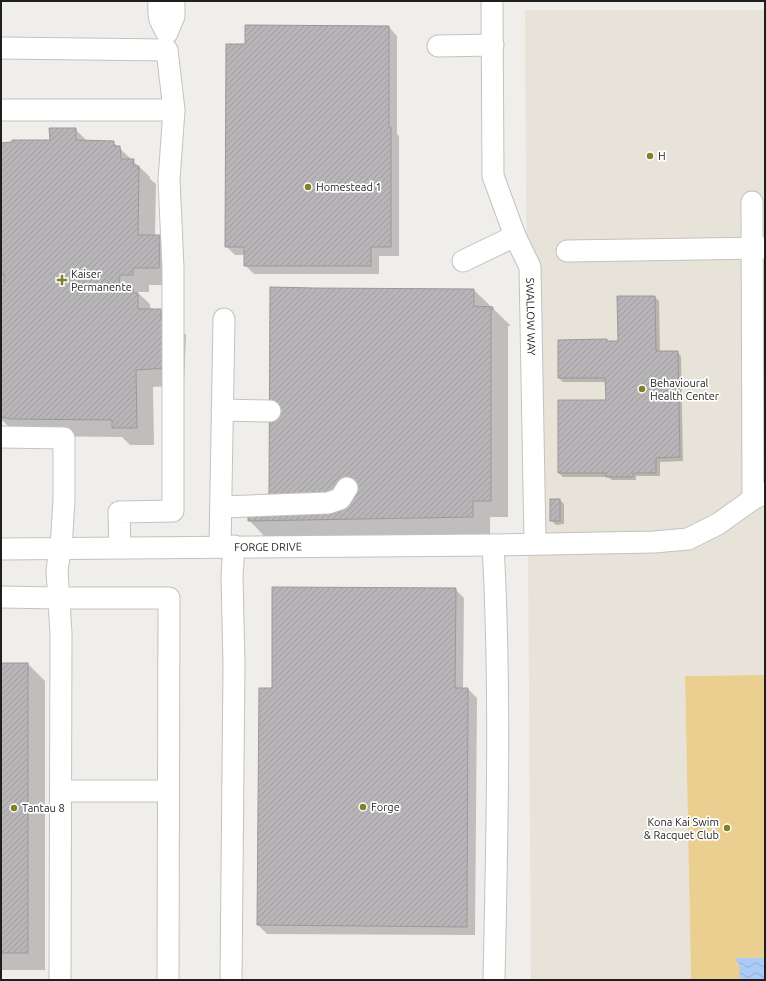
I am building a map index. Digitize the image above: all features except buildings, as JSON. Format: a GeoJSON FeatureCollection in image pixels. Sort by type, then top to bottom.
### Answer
{"type":"FeatureCollection","features":[{"type":"Feature","properties":{"kind":"street"},"geometry":{"type":"LineString","coordinates":[[120,547],[120,512],[173,511],[173,266],[169,180],[174,110],[167,41],[158,16],[159,1]]}},
{"type":"Feature","properties":{"kind":"street"},"geometry":{"type":"LineString","coordinates":[[167,41],[174,16],[174,1]]}},
{"type":"Feature","properties":{"kind":"street","name":"SWALLOW WAY"},"geometry":{"type":"LineString","coordinates":[[492,1],[494,176],[515,236],[530,267],[535,543]]}},
{"type":"Feature","properties":{"kind":"street"},"geometry":{"type":"LineString","coordinates":[[1,48],[167,41]]}},
{"type":"Feature","properties":{"kind":"street"},"geometry":{"type":"LineString","coordinates":[[438,46],[493,45]]}},
{"type":"Feature","properties":{"kind":"street"},"geometry":{"type":"LineString","coordinates":[[1,110],[174,110]]}},
{"type":"Feature","properties":{"kind":"street"},"geometry":{"type":"LineString","coordinates":[[752,202],[758,248],[759,496]]}},
{"type":"Feature","properties":{"kind":"street"},"geometry":{"type":"LineString","coordinates":[[463,261],[515,236]]}},
{"type":"Feature","properties":{"kind":"street"},"geometry":{"type":"LineString","coordinates":[[567,250],[758,248]]}},
{"type":"Feature","properties":{"kind":"street"},"geometry":{"type":"LineString","coordinates":[[224,319],[221,507],[232,577],[234,664],[231,980]]}},
{"type":"Feature","properties":{"kind":"street"},"geometry":{"type":"LineString","coordinates":[[222,410],[270,410]]}},
{"type":"Feature","properties":{"kind":"street"},"geometry":{"type":"LineString","coordinates":[[1,438],[64,438],[64,502],[61,548],[58,563],[61,633],[60,980]]}},
{"type":"Feature","properties":{"kind":"street"},"geometry":{"type":"LineString","coordinates":[[221,507],[328,503],[340,499],[348,488]]}},
{"type":"Feature","properties":{"kind":"street","name":"FORGE DRIVE"},"geometry":{"type":"LineString","coordinates":[[1,549],[493,545],[535,543],[654,542],[688,539],[718,524],[759,496]]}},
{"type":"Feature","properties":{"kind":"street"},"geometry":{"type":"LineString","coordinates":[[493,545],[496,600],[497,772],[494,980]]}},
{"type":"Feature","properties":{"kind":"street"},"geometry":{"type":"LineString","coordinates":[[1,597],[169,598],[168,980]]}},
{"type":"Feature","properties":{"kind":"street"},"geometry":{"type":"LineString","coordinates":[[61,791],[168,791]]}},
{"type":"Feature","properties":{"kind":"shaded area"},"geometry":{"type":"Polygon","coordinates":[[[525,10],[765,10],[765,675],[685,676],[691,980],[531,980],[525,10]]]}},
{"type":"Feature","properties":{"kind":"shaded area","name":"Kona Kai Swim & Racquet Club"},"geometry":{"type":"Polygon","coordinates":[[[765,675],[765,980],[691,980],[685,676],[765,675]]]}},
{"type":"Feature","properties":{"kind":"water"},"geometry":{"type":"Polygon","coordinates":[[[736,958],[765,958],[765,980],[740,980],[739,963],[736,962],[736,958]]]}},
{"type":"Feature","properties":{"kind":"place","name":"H"},"geometry":{"type":"Point","coordinates":[650,156]}},
{"type":"Feature","properties":{"kind":"place","name":"Homestead 1"},"geometry":{"type":"Point","coordinates":[308,187]}},
{"type":"Feature","properties":{"kind":"place","name":"Kaiser Permanente"},"geometry":{"type":"Point","coordinates":[62,280]}},
{"type":"Feature","properties":{"kind":"place","name":"Behavioural Health Center"},"geometry":{"type":"Point","coordinates":[642,389]}},
{"type":"Feature","properties":{"kind":"place","name":"Forge"},"geometry":{"type":"Point","coordinates":[363,807]}},
{"type":"Feature","properties":{"kind":"place","name":"Tantau 8"},"geometry":{"type":"Point","coordinates":[14,808]}},
{"type":"Feature","properties":{"kind":"place","name":"Kona Kai Swim & Racquet Club"},"geometry":{"type":"Point","coordinates":[727,828]}}]}
